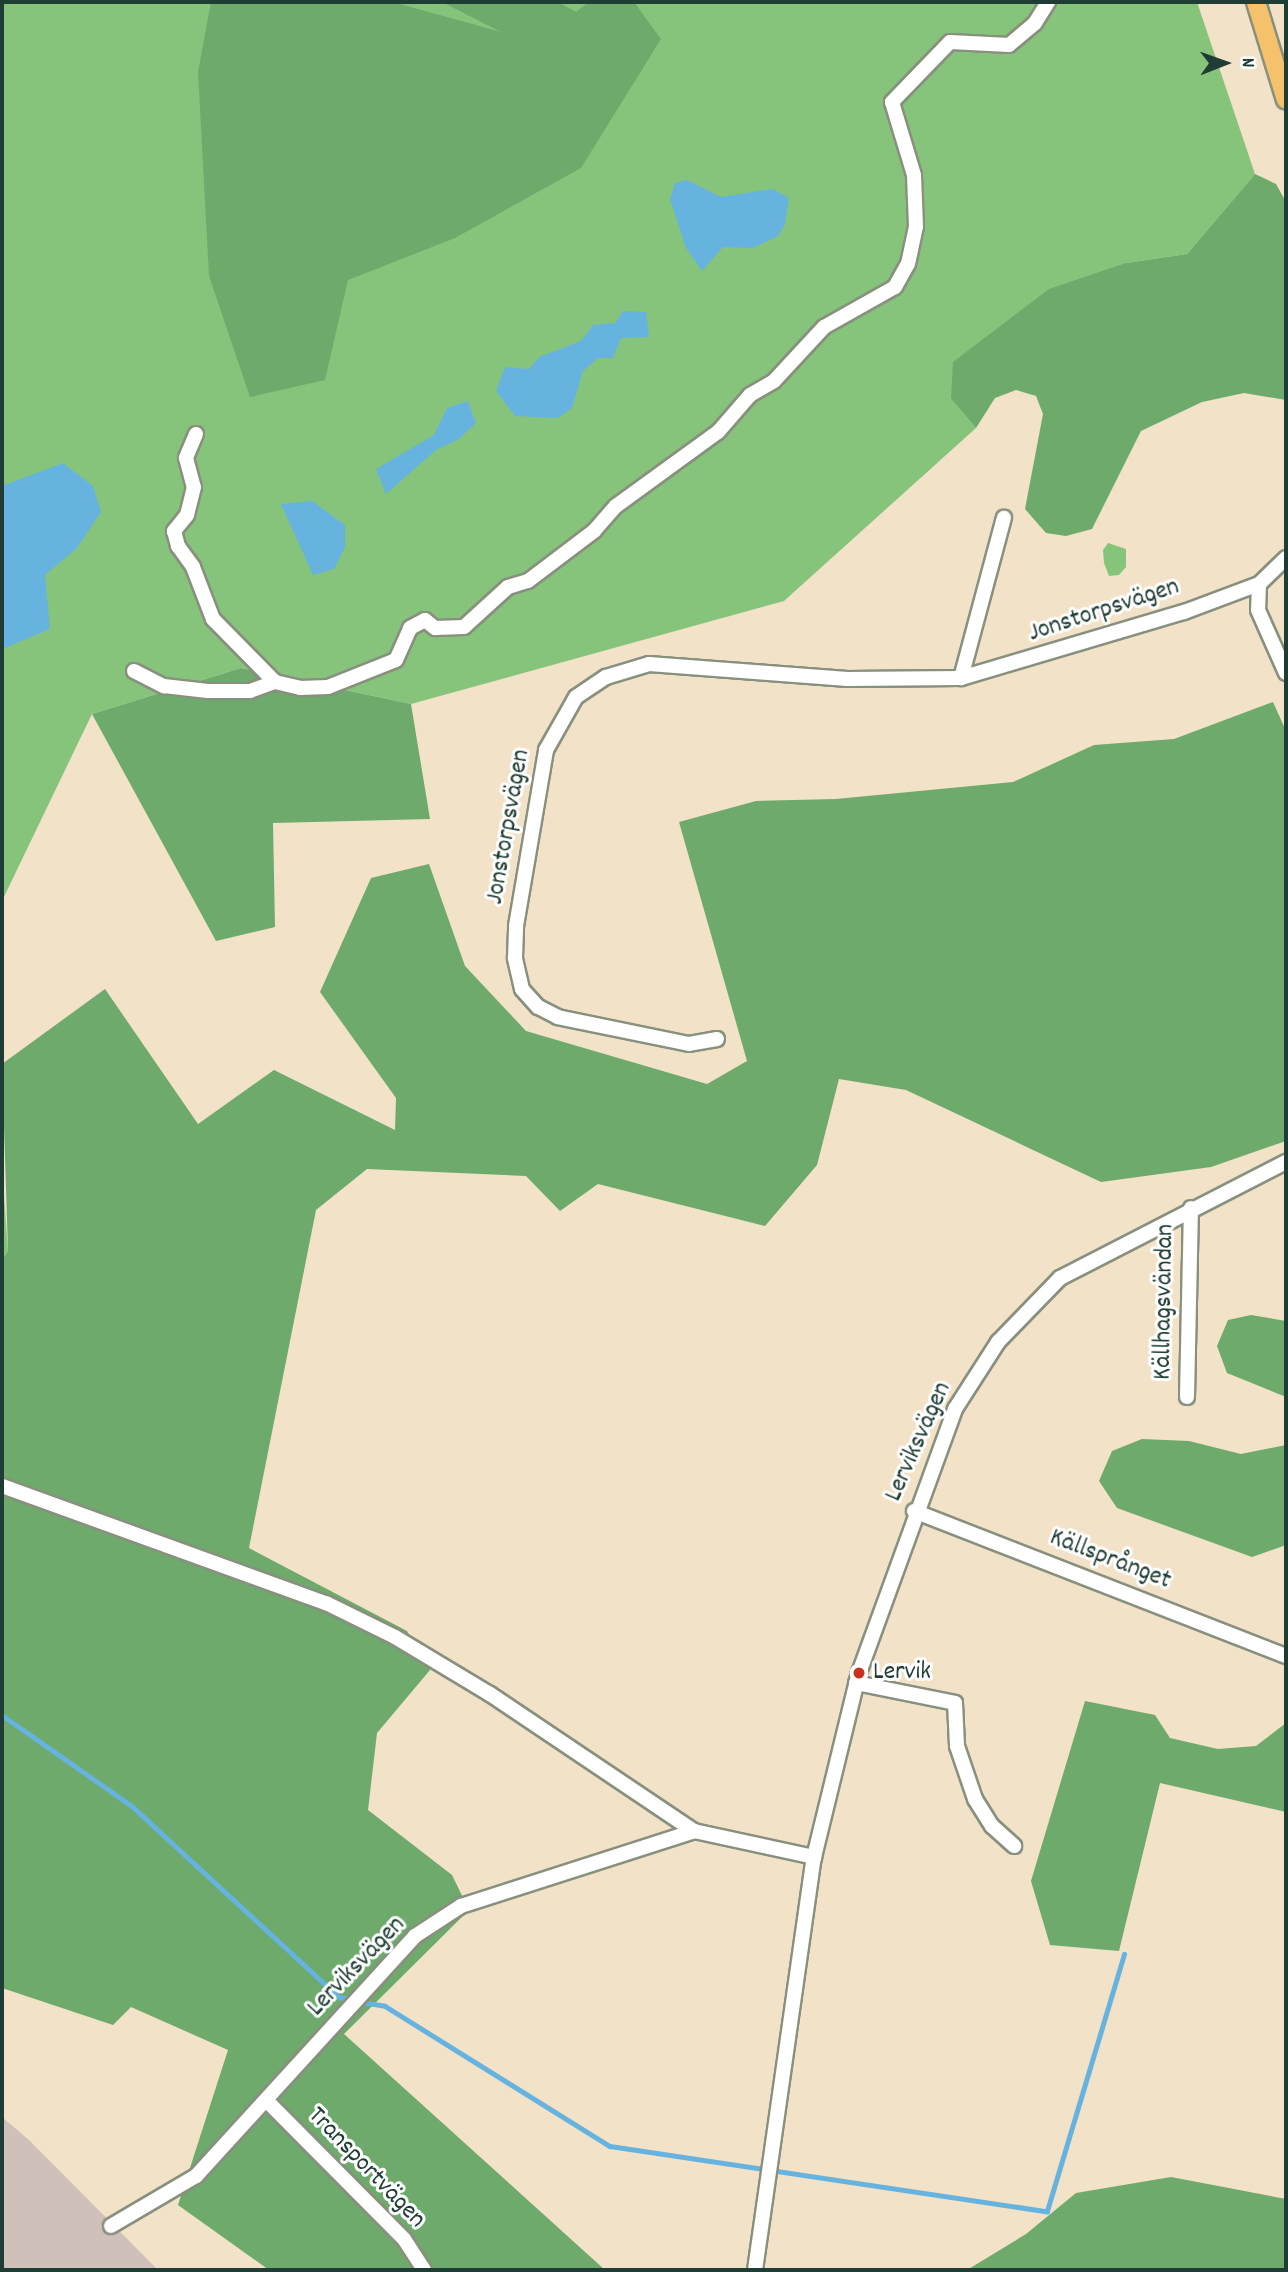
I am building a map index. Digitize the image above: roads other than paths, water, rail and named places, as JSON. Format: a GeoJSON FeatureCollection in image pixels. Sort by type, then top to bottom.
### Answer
{"type":"FeatureCollection","features":[{"type":"Feature","properties":{"kind":"main road"},"geometry":{"type":"LineString","coordinates":[[1255,2],[1286,100]]}},
{"type":"Feature","properties":{"kind":"street"},"geometry":{"type":"LineString","coordinates":[[196,434],[186,458],[194,487],[187,515],[174,531],[178,546],[193,567],[213,619],[275,682],[300,688],[328,687],[396,660],[410,628],[425,620],[435,628],[464,628],[508,587],[528,581],[594,531],[616,506],[718,432],[750,395],[774,381],[824,327],[895,287],[908,264],[916,227],[914,175],[892,102],[950,42],[1009,45],[1035,23],[1048,2]]}},
{"type":"Feature","properties":{"kind":"street"},"geometry":{"type":"LineString","coordinates":[[961,678],[1004,518]]}},
{"type":"Feature","properties":{"kind":"street","name":"Jonstorpsvägen"},"geometry":{"type":"LineString","coordinates":[[717,1039],[689,1044],[558,1017],[538,1007],[522,989],[515,958],[516,926],[546,750],[576,697],[606,677],[649,664],[847,679],[961,678],[1184,612],[1259,584],[1286,558]]}},
{"type":"Feature","properties":{"kind":"street"},"geometry":{"type":"LineString","coordinates":[[1259,584],[1258,610],[1286,673]]}},
{"type":"Feature","properties":{"kind":"street"},"geometry":{"type":"LineString","coordinates":[[134,671],[164,686],[208,691],[250,691],[275,682]]}},
{"type":"Feature","properties":{"kind":"street","name":"Lerviksvägen"},"geometry":{"type":"LineString","coordinates":[[755,2270],[814,1857],[856,1684],[914,1511],[955,1409],[998,1342],[1060,1278],[1191,1208],[1286,1162]]}},
{"type":"Feature","properties":{"kind":"street","name":"Källhagsvändan"},"geometry":{"type":"LineString","coordinates":[[1187,1397],[1191,1208]]}},
{"type":"Feature","properties":{"kind":"street"},"geometry":{"type":"LineString","coordinates":[[2,1486],[326,1602],[395,1637],[694,1831],[814,1857]]}},
{"type":"Feature","properties":{"kind":"street","name":"Källsprånget"},"geometry":{"type":"LineString","coordinates":[[914,1511],[1286,1656]]}},
{"type":"Feature","properties":{"kind":"street"},"geometry":{"type":"LineString","coordinates":[[856,1684],[955,1703],[957,1746],[975,1799],[992,1826],[1014,1846]]}},
{"type":"Feature","properties":{"kind":"street","name":"Lerviksvägen"},"geometry":{"type":"LineString","coordinates":[[111,2226],[196,2176],[268,2102],[415,1936],[461,1906],[694,1831]]}},
{"type":"Feature","properties":{"kind":"street","name":"Transportvägen"},"geometry":{"type":"LineString","coordinates":[[268,2102],[404,2239],[424,2270]]}},
{"type":"Feature","properties":{"kind":"water"},"geometry":{"type":"Polygon","coordinates":[[[687,180],[721,197],[772,189],[789,198],[785,224],[778,236],[753,248],[723,247],[702,271],[686,248],[670,199],[675,183],[687,180]]]}},
{"type":"Feature","properties":{"kind":"water"},"geometry":{"type":"Polygon","coordinates":[[[623,311],[646,312],[649,337],[621,338],[613,358],[598,358],[583,371],[572,408],[558,418],[515,416],[496,391],[505,367],[529,369],[539,357],[581,341],[593,325],[615,323],[623,311]]]}},
{"type":"Feature","properties":{"kind":"water"},"geometry":{"type":"Polygon","coordinates":[[[468,401],[476,423],[459,439],[436,450],[386,494],[376,469],[434,435],[447,408],[468,401]]]}},
{"type":"Feature","properties":{"kind":"water"},"geometry":{"type":"Polygon","coordinates":[[[63,463],[93,486],[101,512],[77,548],[45,575],[50,629],[2,649],[2,486],[63,463]]]}},
{"type":"Feature","properties":{"kind":"water"},"geometry":{"type":"Polygon","coordinates":[[[312,501],[345,525],[345,547],[334,569],[313,575],[281,504],[312,501]]]}},
{"type":"Feature","properties":{"kind":"waterway"},"geometry":{"type":"LineString","coordinates":[[2,1715],[132,1806],[339,1997],[353,2000]]}},
{"type":"Feature","properties":{"kind":"waterway"},"geometry":{"type":"LineString","coordinates":[[361,2002],[385,2006],[610,2146],[1047,2211],[1124,1954]]}},
{"type":"Feature","properties":{"kind":"place","name":"Lervik"},"geometry":{"type":"Point","coordinates":[859,1673]}}]}
